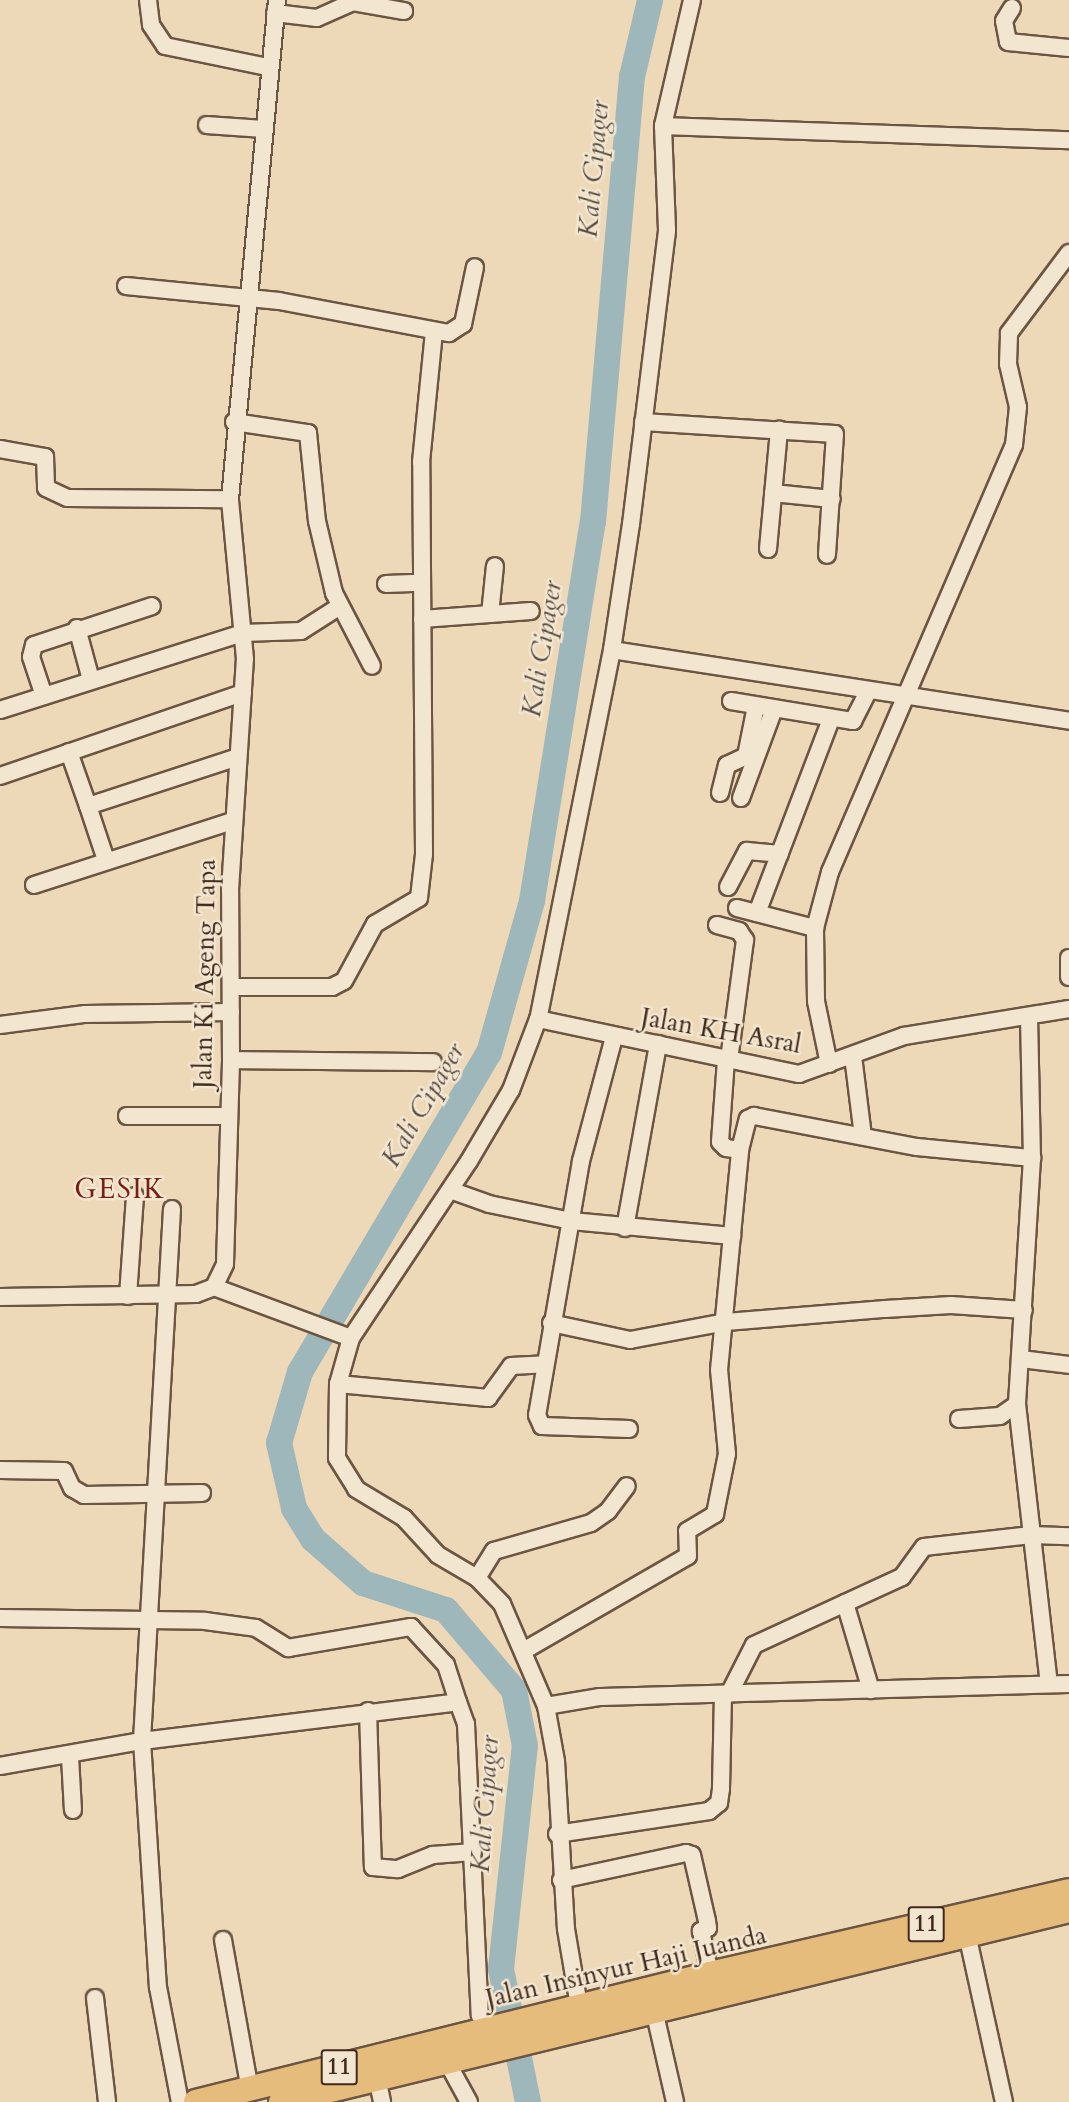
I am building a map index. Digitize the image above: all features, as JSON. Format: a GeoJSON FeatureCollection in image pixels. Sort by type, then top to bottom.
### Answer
{"type":"FeatureCollection","features":[{"type":"Feature","properties":{"kind":"highway","name":"Jalan Insinyur Haji Juanda"},"geometry":{"type":"LineString","coordinates":[[478,2031],[544,2039],[654,2010],[785,1968],[1069,1891]]}},
{"type":"Feature","properties":{"kind":"highway","name":"Jalan Insinyur Haji Juanda"},"geometry":{"type":"LineString","coordinates":[[196,2102],[710,1974],[785,1968],[967,1934],[1069,1910]]}},
{"type":"Feature","properties":{"kind":"highway","name":"Jalan Insinyur Haji Juanda"},"geometry":{"type":"LineString","coordinates":[[280,2102],[447,2062],[478,2031]]}},
{"type":"Feature","properties":{"kind":"street"},"geometry":{"type":"LineString","coordinates":[[147,0],[151,25],[165,46],[267,67]]}},
{"type":"Feature","properties":{"kind":"street"},"geometry":{"type":"LineString","coordinates":[[579,2006],[561,1880],[557,1834],[556,1761],[546,1706],[525,1650],[502,1604],[477,1578],[438,1555],[404,1518],[351,1483],[337,1458],[338,1384],[347,1336],[450,1190],[511,1090],[538,1020],[612,650],[667,231],[663,126],[692,0]]}},
{"type":"Feature","properties":{"kind":"street"},"geometry":{"type":"LineString","coordinates":[[276,7],[317,18],[352,2],[404,11]]}},
{"type":"Feature","properties":{"kind":"street","name":"Jalan Ki Ageng Tapa"},"geometry":{"type":"LineString","coordinates":[[214,1287],[225,1264],[231,1060],[232,821],[235,758],[243,693],[243,633],[230,498],[267,67],[276,7]]}},
{"type":"Feature","properties":{"kind":"street"},"geometry":{"type":"LineString","coordinates":[[1012,8],[1004,21],[1008,42],[1069,48]]}},
{"type":"Feature","properties":{"kind":"street"},"geometry":{"type":"LineString","coordinates":[[207,125],[262,129]]}},
{"type":"Feature","properties":{"kind":"street"},"geometry":{"type":"LineString","coordinates":[[663,126],[1069,140]]}},
{"type":"Feature","properties":{"kind":"street"},"geometry":{"type":"LineString","coordinates":[[829,1064],[816,1001],[814,928],[830,872],[903,697],[1014,445],[1018,407],[1008,364],[1009,333],[1069,253]]}},
{"type":"Feature","properties":{"kind":"street"},"geometry":{"type":"LineString","coordinates":[[126,286],[246,297],[434,331],[458,331],[463,324],[475,267]]}},
{"type":"Feature","properties":{"kind":"street"},"geometry":{"type":"LineString","coordinates":[[231,987],[332,987],[344,981],[375,924],[386,914],[418,898],[424,854],[422,619],[419,583],[421,462],[434,331]]}},
{"type":"Feature","properties":{"kind":"street"},"geometry":{"type":"LineString","coordinates":[[643,422],[835,434],[827,555]]}},
{"type":"Feature","properties":{"kind":"street"},"geometry":{"type":"LineString","coordinates":[[768,549],[778,430]]}},
{"type":"Feature","properties":{"kind":"street"},"geometry":{"type":"LineString","coordinates":[[234,434],[308,433],[317,521],[340,606],[372,666]]}},
{"type":"Feature","properties":{"kind":"street"},"geometry":{"type":"LineString","coordinates":[[0,449],[45,457],[46,488],[67,498],[230,498]]}},
{"type":"Feature","properties":{"kind":"street"},"geometry":{"type":"LineString","coordinates":[[773,493],[832,499]]}},
{"type":"Feature","properties":{"kind":"street"},"geometry":{"type":"LineString","coordinates":[[490,614],[495,566]]}},
{"type":"Feature","properties":{"kind":"street"},"geometry":{"type":"LineString","coordinates":[[386,584],[419,583]]}},
{"type":"Feature","properties":{"kind":"street"},"geometry":{"type":"LineString","coordinates":[[44,696],[31,650],[47,637],[152,606]]}},
{"type":"Feature","properties":{"kind":"street"},"geometry":{"type":"LineString","coordinates":[[0,710],[243,633],[312,625],[340,606]]}},
{"type":"Feature","properties":{"kind":"street"},"geometry":{"type":"LineString","coordinates":[[422,619],[531,611]]}},
{"type":"Feature","properties":{"kind":"street"},"geometry":{"type":"LineString","coordinates":[[77,628],[91,680]]}},
{"type":"Feature","properties":{"kind":"street"},"geometry":{"type":"LineString","coordinates":[[612,650],[868,693],[1069,721]]}},
{"type":"Feature","properties":{"kind":"street"},"geometry":{"type":"LineString","coordinates":[[0,776],[243,693]]}},
{"type":"Feature","properties":{"kind":"street"},"geometry":{"type":"LineString","coordinates":[[731,701],[853,721],[868,693]]}},
{"type":"Feature","properties":{"kind":"street"},"geometry":{"type":"LineString","coordinates":[[727,765],[745,760],[756,706]]}},
{"type":"Feature","properties":{"kind":"street"},"geometry":{"type":"LineString","coordinates":[[741,798],[774,709]]}},
{"type":"Feature","properties":{"kind":"street"},"geometry":{"type":"LineString","coordinates":[[757,913],[831,719]]}},
{"type":"Feature","properties":{"kind":"street"},"geometry":{"type":"LineString","coordinates":[[69,752],[106,860]]}},
{"type":"Feature","properties":{"kind":"street"},"geometry":{"type":"LineString","coordinates":[[88,806],[235,758]]}},
{"type":"Feature","properties":{"kind":"street"},"geometry":{"type":"LineString","coordinates":[[727,765],[751,770]]}},
{"type":"Feature","properties":{"kind":"street"},"geometry":{"type":"LineString","coordinates":[[720,793],[727,765]]}},
{"type":"Feature","properties":{"kind":"street"},"geometry":{"type":"LineString","coordinates":[[34,885],[232,821]]}},
{"type":"Feature","properties":{"kind":"street"},"geometry":{"type":"LineString","coordinates":[[728,887],[747,851],[780,854]]}},
{"type":"Feature","properties":{"kind":"street"},"geometry":{"type":"LineString","coordinates":[[737,908],[814,928]]}},
{"type":"Feature","properties":{"kind":"street"},"geometry":{"type":"LineString","coordinates":[[717,925],[739,931],[745,940],[728,1060],[720,1142],[726,1148],[740,1150]]}},
{"type":"Feature","properties":{"kind":"street"},"geometry":{"type":"LineString","coordinates":[[1069,958],[1069,977]]}},
{"type":"Feature","properties":{"kind":"street","name":"Jalan KH Asral"},"geometry":{"type":"LineString","coordinates":[[538,1020],[799,1074],[937,1028],[1069,1009]]}},
{"type":"Feature","properties":{"kind":"street"},"geometry":{"type":"LineString","coordinates":[[0,1025],[85,1014],[231,1012]]}},
{"type":"Feature","properties":{"kind":"street"},"geometry":{"type":"LineString","coordinates":[[1029,1016],[1032,1158],[1017,1404],[1049,1683]]}},
{"type":"Feature","properties":{"kind":"street"},"geometry":{"type":"LineString","coordinates":[[614,1037],[571,1221],[551,1323],[540,1424],[629,1429]]}},
{"type":"Feature","properties":{"kind":"street"},"geometry":{"type":"LineString","coordinates":[[625,1228],[658,1044]]}},
{"type":"Feature","properties":{"kind":"street"},"geometry":{"type":"LineString","coordinates":[[853,1056],[863,1136]]}},
{"type":"Feature","properties":{"kind":"street"},"geometry":{"type":"LineString","coordinates":[[231,1060],[433,1062]]}},
{"type":"Feature","properties":{"kind":"street"},"geometry":{"type":"LineString","coordinates":[[127,1116],[228,1116]]}},
{"type":"Feature","properties":{"kind":"street"},"geometry":{"type":"LineString","coordinates":[[525,1650],[688,1556],[687,1531],[715,1514],[727,1454],[718,1394],[740,1150],[748,1119],[754,1116],[917,1147],[1032,1158]]}},
{"type":"Feature","properties":{"kind":"street"},"geometry":{"type":"LineString","coordinates":[[450,1190],[489,1204],[571,1221],[625,1228],[732,1236]]}},
{"type":"Feature","properties":{"kind":"street"},"geometry":{"type":"LineString","coordinates":[[128,1296],[135,1196]]}},
{"type":"Feature","properties":{"kind":"street"},"geometry":{"type":"LineString","coordinates":[[172,1209],[165,1295],[154,1497],[151,1617],[142,1741],[158,1987],[180,2102]]}},
{"type":"Feature","properties":{"kind":"street"},"geometry":{"type":"LineString","coordinates":[[0,1297],[196,1294],[214,1287],[347,1336]]}},
{"type":"Feature","properties":{"kind":"street"},"geometry":{"type":"LineString","coordinates":[[551,1323],[630,1340],[726,1322],[922,1306],[1024,1310]]}},
{"type":"Feature","properties":{"kind":"street"},"geometry":{"type":"LineString","coordinates":[[1021,1359],[1069,1365]]}},
{"type":"Feature","properties":{"kind":"street"},"geometry":{"type":"LineString","coordinates":[[338,1384],[488,1398],[511,1366],[545,1364]]}},
{"type":"Feature","properties":{"kind":"street"},"geometry":{"type":"LineString","coordinates":[[958,1419],[1000,1416],[1017,1404]]}},
{"type":"Feature","properties":{"kind":"street"},"geometry":{"type":"LineString","coordinates":[[0,1470],[64,1471],[77,1493],[154,1497],[202,1493]]}},
{"type":"Feature","properties":{"kind":"street"},"geometry":{"type":"LineString","coordinates":[[477,1578],[494,1551],[591,1523],[609,1511],[627,1486]]}},
{"type":"Feature","properties":{"kind":"street"},"geometry":{"type":"LineString","coordinates":[[557,1834],[709,1811],[718,1803],[721,1789],[726,1694],[754,1645],[906,1575],[924,1547],[1031,1535],[1069,1536]]}},
{"type":"Feature","properties":{"kind":"street"},"geometry":{"type":"LineString","coordinates":[[845,1604],[871,1690]]}},
{"type":"Feature","properties":{"kind":"street"},"geometry":{"type":"LineString","coordinates":[[0,1618],[151,1617],[244,1625],[288,1648],[411,1628],[446,1665],[466,1724],[473,1852],[478,2031]]}},
{"type":"Feature","properties":{"kind":"street"},"geometry":{"type":"LineString","coordinates":[[546,1706],[600,1697],[1069,1684]]}},
{"type":"Feature","properties":{"kind":"street"},"geometry":{"type":"LineString","coordinates":[[0,1766],[70,1757],[142,1741],[368,1711],[458,1702]]}},
{"type":"Feature","properties":{"kind":"street"},"geometry":{"type":"LineString","coordinates":[[368,1711],[373,1867],[398,1869],[433,1855],[473,1852]]}},
{"type":"Feature","properties":{"kind":"street"},"geometry":{"type":"LineString","coordinates":[[70,1757],[73,1810]]}},
{"type":"Feature","properties":{"kind":"street"},"geometry":{"type":"LineString","coordinates":[[561,1880],[686,1852],[692,1855],[707,1921],[708,1928],[701,1931],[710,1974]]}},
{"type":"Feature","properties":{"kind":"street"},"geometry":{"type":"LineString","coordinates":[[967,1934],[1004,2102]]}},
{"type":"Feature","properties":{"kind":"street"},"geometry":{"type":"LineString","coordinates":[[224,1940],[250,2090]]}},
{"type":"Feature","properties":{"kind":"street"},"geometry":{"type":"LineString","coordinates":[[94,1998],[107,2102]]}},
{"type":"Feature","properties":{"kind":"street"},"geometry":{"type":"LineString","coordinates":[[654,2010],[675,2102]]}},
{"type":"Feature","properties":{"kind":"street"},"geometry":{"type":"LineString","coordinates":[[447,2062],[469,2102]]}},
{"type":"Feature","properties":{"kind":"street"},"geometry":{"type":"LineString","coordinates":[[377,2079],[382,2102]]}},
{"type":"Feature","properties":{"kind":"waterway","name":"Kali Cipager"},"geometry":{"type":"LineString","coordinates":[[528,2102],[501,1969],[525,1746],[514,1690],[446,1610],[363,1583],[313,1539],[294,1508],[279,1443],[300,1372],[489,1053],[532,901],[593,522],[632,77],[650,0]]}},
{"type":"Feature","properties":{"kind":"district","name":"GESIK"},"geometry":{"type":"Point","coordinates":[120,1189]}}]}
